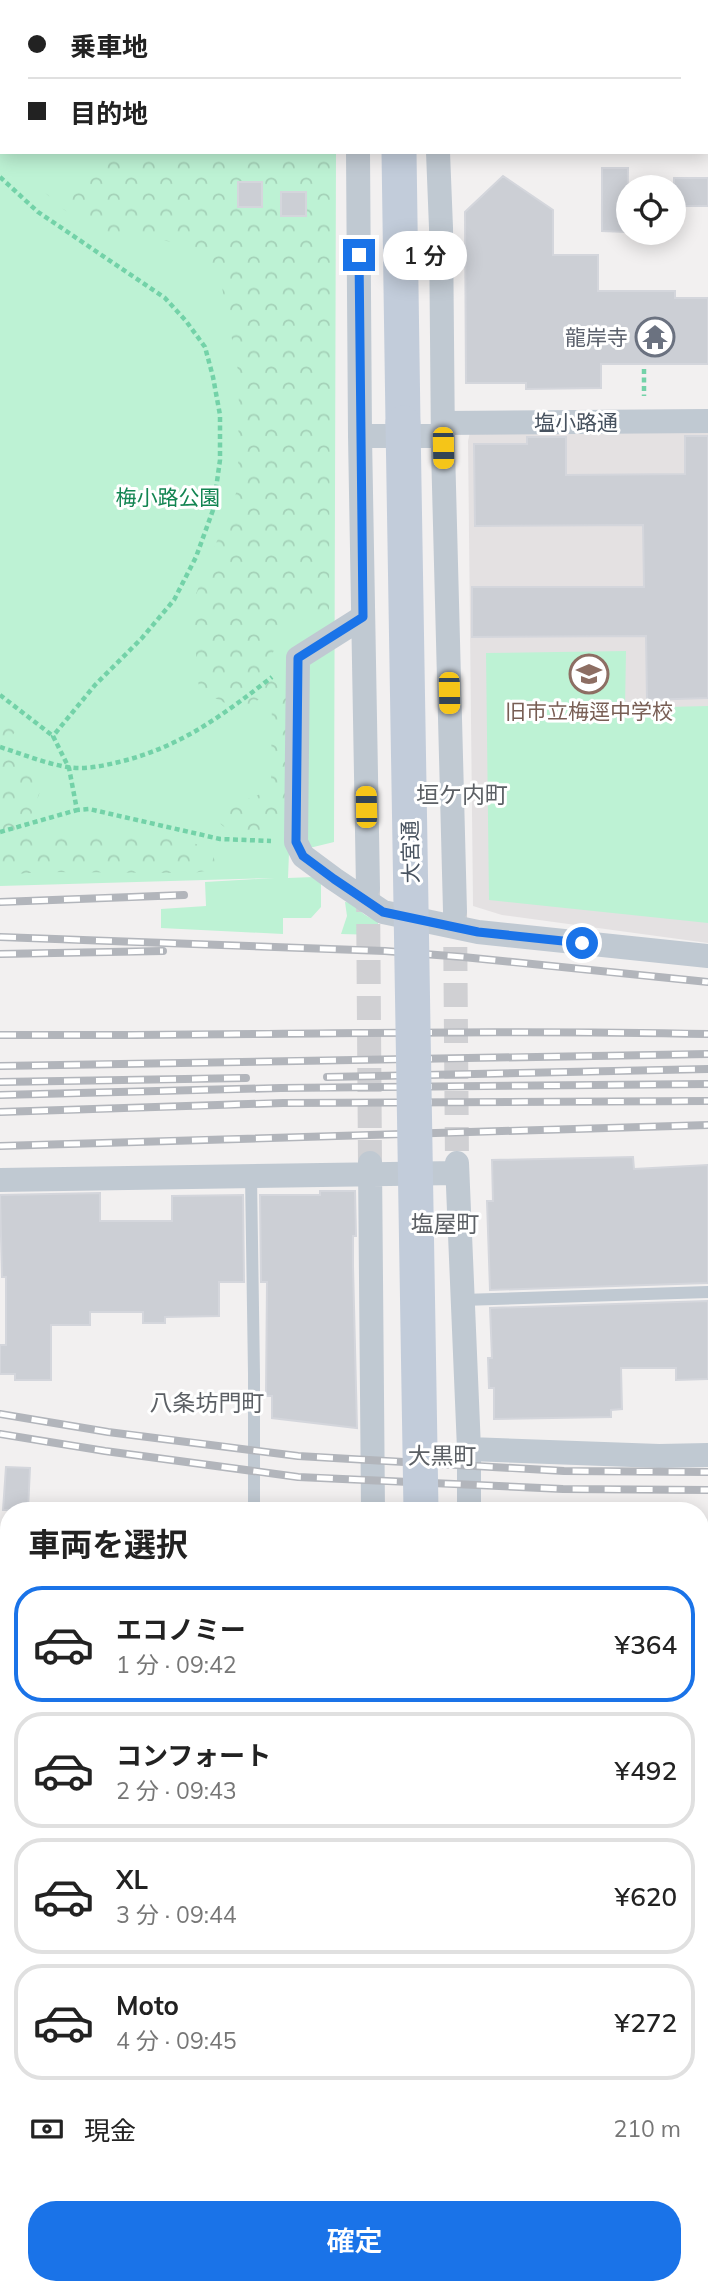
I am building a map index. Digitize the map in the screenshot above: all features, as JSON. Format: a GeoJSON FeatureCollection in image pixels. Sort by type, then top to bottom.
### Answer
{"type":"FeatureCollection","features":[{"type":"Feature","properties":{"kind":"main road","name":"大宮通"},"geometry":{"type":"LineString","coordinates":[[399,154],[421,1502]]}},
{"type":"Feature","properties":{"kind":"street"},"geometry":{"type":"LineString","coordinates":[[358,154],[368,888]]}},
{"type":"Feature","properties":{"kind":"street"},"geometry":{"type":"LineString","coordinates":[[438,154],[455,911]]}},
{"type":"Feature","properties":{"kind":"street","name":"塩小路通"},"geometry":{"type":"LineString","coordinates":[[360,436],[443,429],[708,421]]}},
{"type":"Feature","properties":{"kind":"street"},"geometry":{"type":"LineString","coordinates":[[363,617],[298,658],[296,842],[303,856],[383,912],[478,932],[708,957]]}},
{"type":"Feature","properties":{"kind":"street"},"geometry":{"type":"LineString","coordinates":[[370,1168],[373,1502]]}},
{"type":"Feature","properties":{"kind":"street"},"geometry":{"type":"LineString","coordinates":[[0,1180],[251,1175],[370,1168],[457,1168],[470,1449],[469,1502]]}},
{"type":"Feature","properties":{"kind":"street"},"geometry":{"type":"LineString","coordinates":[[470,1449],[659,1456],[708,1455]]}},
{"type":"Feature","properties":{"kind":"lane"},"geometry":{"type":"LineString","coordinates":[[251,1175],[254,1502]]}},
{"type":"Feature","properties":{"kind":"lane"},"geometry":{"type":"LineString","coordinates":[[462,1300],[708,1292]]}},
{"type":"Feature","properties":{"kind":"path"},"geometry":{"type":"LineString","coordinates":[[0,177],[38,212],[165,298],[205,347],[214,377],[220,415],[220,460],[213,510],[196,557],[174,600],[142,638],[95,685],[53,736]]}},
{"type":"Feature","properties":{"kind":"path"},"geometry":{"type":"LineString","coordinates":[[0,747],[69,768],[97,767],[131,759],[177,743],[215,720],[298,658]]}},
{"type":"Feature","properties":{"kind":"path"},"geometry":{"type":"LineString","coordinates":[[0,695],[53,736],[69,768],[77,810]]}},
{"type":"Feature","properties":{"kind":"path"},"geometry":{"type":"LineString","coordinates":[[0,832],[89,809],[220,839],[296,842]]}},
{"type":"Feature","properties":{"kind":"shaded area","name":"旧市立梅逕中学校"},"geometry":{"type":"Polygon","coordinates":[[[708,431],[708,943],[502,915],[473,906],[470,432],[708,431]]]}},
{"type":"Feature","properties":{"kind":"green space","name":"梅小路公園"},"geometry":{"type":"Polygon","coordinates":[[[0,154],[336,154],[334,842],[289,853],[288,878],[314,877],[321,884],[321,907],[311,918],[283,918],[283,934],[161,928],[161,909],[206,906],[205,882],[275,878],[0,886],[0,154]]]}},
{"type":"Feature","properties":{"kind":"green space"},"geometry":{"type":"Polygon","coordinates":[[[242,154],[331,154],[329,616],[307,616],[278,636],[272,656],[277,677],[289,694],[291,822],[264,830],[243,832],[225,827],[219,822],[215,811],[271,790],[272,691],[241,711],[199,690],[192,604],[238,488],[239,376],[220,277],[173,242],[95,230],[63,209],[41,189],[72,187],[94,159],[242,158],[242,154]]]}},
{"type":"Feature","properties":{"kind":"green space"},"geometry":{"type":"Polygon","coordinates":[[[626,651],[625,708],[708,706],[708,923],[489,900],[486,653],[626,651]]]}},
{"type":"Feature","properties":{"kind":"green space"},"geometry":{"type":"Polygon","coordinates":[[[0,710],[22,723],[11,737],[19,765],[45,779],[24,833],[85,831],[181,840],[211,848],[217,869],[193,873],[44,872],[0,875],[0,710]]]}},
{"type":"Feature","properties":{"kind":"green space"},"geometry":{"type":"Polygon","coordinates":[[[345,902],[354,903],[364,914],[378,920],[378,935],[341,934],[347,916],[345,902]]]}},
{"type":"Feature","properties":{"kind":"building"},"geometry":{"type":"Polygon","coordinates":[[[602,168],[628,168],[628,175],[616,175],[616,232],[602,231],[602,168]]]}},
{"type":"Feature","properties":{"kind":"building"},"geometry":{"type":"Polygon","coordinates":[[[503,176],[553,210],[553,255],[598,255],[598,291],[675,291],[675,298],[708,298],[708,364],[601,364],[601,388],[526,389],[526,383],[466,383],[465,212],[503,176]]]}},
{"type":"Feature","properties":{"kind":"building"},"geometry":{"type":"Polygon","coordinates":[[[686,178],[708,178],[708,206],[686,206],[686,178]]]}},
{"type":"Feature","properties":{"kind":"building"},"geometry":{"type":"Polygon","coordinates":[[[238,182],[262,182],[262,207],[238,207],[238,182]]]}},
{"type":"Feature","properties":{"kind":"building"},"geometry":{"type":"Polygon","coordinates":[[[281,192],[306,192],[306,216],[281,216],[281,192]]]}},
{"type":"Feature","properties":{"kind":"building"},"geometry":{"type":"Polygon","coordinates":[[[685,436],[708,436],[708,698],[647,700],[646,636],[472,637],[472,587],[644,587],[643,525],[475,526],[474,444],[527,444],[527,437],[566,437],[566,475],[685,474],[685,436]]]}},
{"type":"Feature","properties":{"kind":"building"},"geometry":{"type":"Polygon","coordinates":[[[633,1157],[634,1169],[708,1165],[708,1283],[490,1290],[487,1201],[493,1201],[492,1160],[633,1157]]]}},
{"type":"Feature","properties":{"kind":"building"},"geometry":{"type":"Polygon","coordinates":[[[320,1191],[355,1191],[356,1236],[353,1236],[353,1266],[357,1428],[272,1418],[272,1396],[266,1396],[267,1282],[261,1282],[260,1195],[320,1195],[320,1191]]]}},
{"type":"Feature","properties":{"kind":"building"},"geometry":{"type":"Polygon","coordinates":[[[100,1193],[100,1221],[172,1221],[172,1196],[243,1195],[244,1282],[219,1282],[219,1316],[165,1317],[165,1323],[143,1323],[143,1312],[90,1312],[90,1325],[51,1325],[51,1380],[15,1380],[15,1374],[0,1374],[0,1345],[6,1345],[6,1277],[2,1277],[0,1195],[100,1193]]]}},
{"type":"Feature","properties":{"kind":"building"},"geometry":{"type":"Polygon","coordinates":[[[708,1301],[708,1379],[676,1380],[676,1368],[621,1368],[622,1409],[611,1410],[611,1417],[494,1419],[494,1388],[489,1388],[488,1358],[492,1358],[490,1308],[708,1301]]]}},
{"type":"Feature","properties":{"kind":"building"},"geometry":{"type":"Polygon","coordinates":[[[6,1467],[30,1468],[28,1502],[4,1502],[6,1467]]]}},
{"type":"Feature","properties":{"kind":"tunnel"},"geometry":{"type":"LineString","coordinates":[[368,888],[370,1163]]}},
{"type":"Feature","properties":{"kind":"tunnel"},"geometry":{"type":"LineString","coordinates":[[455,911],[457,1163]]}},
{"type":"Feature","properties":{"kind":"railway"},"geometry":{"type":"LineString","coordinates":[[0,902],[184,895]]}},
{"type":"Feature","properties":{"kind":"railway"},"geometry":{"type":"LineString","coordinates":[[0,937],[385,951],[708,982]]}},
{"type":"Feature","properties":{"kind":"railway"},"geometry":{"type":"LineString","coordinates":[[0,954],[163,951]]}},
{"type":"Feature","properties":{"kind":"railway"},"geometry":{"type":"LineString","coordinates":[[0,1035],[531,1032],[708,1034]]}},
{"type":"Feature","properties":{"kind":"railway"},"geometry":{"type":"LineString","coordinates":[[0,1066],[708,1054]]}},
{"type":"Feature","properties":{"kind":"railway"},"geometry":{"type":"LineString","coordinates":[[327,1077],[708,1069]]}},
{"type":"Feature","properties":{"kind":"railway"},"geometry":{"type":"LineString","coordinates":[[0,1082],[246,1078]]}},
{"type":"Feature","properties":{"kind":"railway"},"geometry":{"type":"LineString","coordinates":[[0,1095],[281,1088],[708,1084]]}},
{"type":"Feature","properties":{"kind":"railway"},"geometry":{"type":"LineString","coordinates":[[0,1112],[283,1103],[708,1101]]}},
{"type":"Feature","properties":{"kind":"railway"},"geometry":{"type":"LineString","coordinates":[[0,1146],[708,1125]]}},
{"type":"Feature","properties":{"kind":"railway"},"geometry":{"type":"LineString","coordinates":[[0,1414],[108,1432],[298,1456],[564,1471],[708,1472]]}},
{"type":"Feature","properties":{"kind":"railway"},"geometry":{"type":"LineString","coordinates":[[0,1434],[298,1477],[563,1489],[708,1490]]}},
{"type":"Feature","properties":{"kind":"place","name":"龍岸寺"},"geometry":{"type":"Point","coordinates":[655,337]}},
{"type":"Feature","properties":{"kind":"place","name":"旧市立梅逕中学校"},"geometry":{"type":"Point","coordinates":[589,674]}},
{"type":"Feature","properties":{"kind":"district","name":"垣ケ内町"},"geometry":{"type":"Point","coordinates":[462,794]}},
{"type":"Feature","properties":{"kind":"district","name":"塩屋町"},"geometry":{"type":"Point","coordinates":[445,1223]}},
{"type":"Feature","properties":{"kind":"district","name":"八条坊門町"},"geometry":{"type":"Point","coordinates":[207,1402]}},
{"type":"Feature","properties":{"kind":"district","name":"大黒町"},"geometry":{"type":"Point","coordinates":[442,1455]}},
{"type":"Feature","properties":{"kind":"route"},"geometry":{"type":"LineString","coordinates":[[359,255],[363,617],[298,658],[296,842],[303,856],[383,912],[478,932],[582,943]]}}]}
